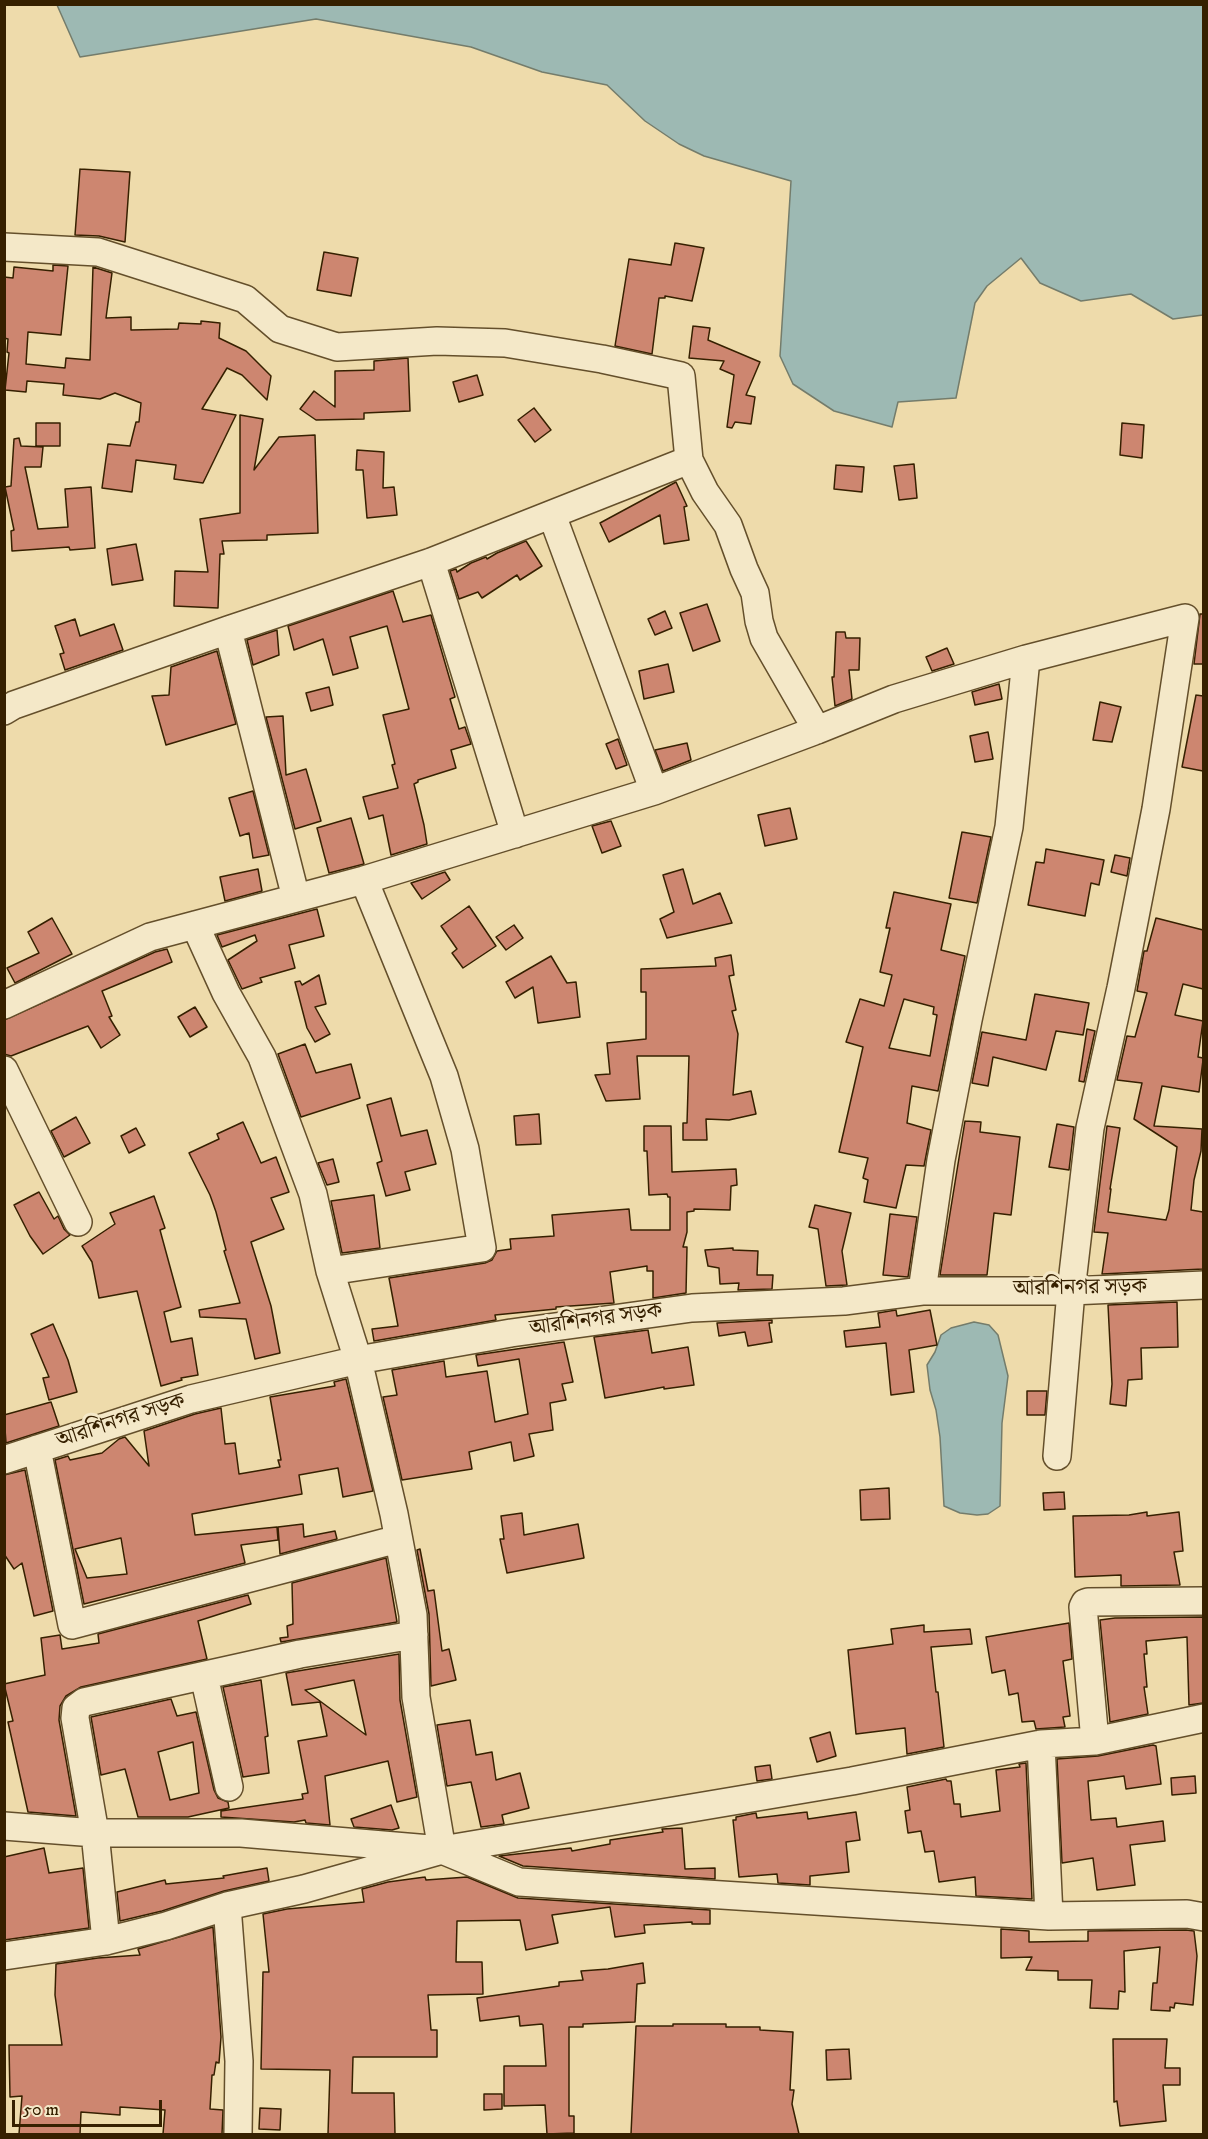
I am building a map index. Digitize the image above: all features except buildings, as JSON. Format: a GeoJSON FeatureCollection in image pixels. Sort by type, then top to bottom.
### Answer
{"type":"FeatureCollection","features":[{"type":"Feature","properties":{"kind":"street"},"geometry":{"type":"LineString","coordinates":[[4,247],[98,252],[245,299],[280,329],[337,347],[437,342],[505,343],[602,358],[681,376],[689,460],[705,492],[728,525],[755,593],[764,638],[818,730]]}},
{"type":"Feature","properties":{"kind":"street"},"geometry":{"type":"LineString","coordinates":[[4,711],[14,705],[228,630],[431,562],[689,460]]}},
{"type":"Feature","properties":{"kind":"street"},"geometry":{"type":"LineString","coordinates":[[552,515],[654,791]]}},
{"type":"Feature","properties":{"kind":"street"},"geometry":{"type":"LineString","coordinates":[[431,562],[515,834]]}},
{"type":"Feature","properties":{"kind":"street"},"geometry":{"type":"LineString","coordinates":[[4,1005],[150,937],[364,880],[515,834],[654,791],[894,699],[1026,659],[1194,615],[1121,988],[1090,1128],[1071,1291],[1057,1456]]}},
{"type":"Feature","properties":{"kind":"street"},"geometry":{"type":"LineString","coordinates":[[228,630],[296,898]]}},
{"type":"Feature","properties":{"kind":"street"},"geometry":{"type":"LineString","coordinates":[[922,1291],[941,1160],[1009,827],[1026,659]]}},
{"type":"Feature","properties":{"kind":"street"},"geometry":{"type":"LineString","coordinates":[[330,1271],[482,1248],[465,1149],[444,1076],[364,880]]}},
{"type":"Feature","properties":{"kind":"street"},"geometry":{"type":"LineString","coordinates":[[195,926],[226,993],[262,1057],[313,1194],[330,1271],[358,1360],[413,1615],[416,1697],[442,1850]]}},
{"type":"Feature","properties":{"kind":"street"},"geometry":{"type":"LineString","coordinates":[[4,1070],[78,1221]]}},
{"type":"Feature","properties":{"kind":"street","name":"আরশিনগর সড়ক"},"geometry":{"type":"LineString","coordinates":[[4,1460],[190,1399],[358,1360],[511,1333],[692,1308],[844,1301],[922,1291],[1071,1291],[1203,1286]]}},
{"type":"Feature","properties":{"kind":"street"},"geometry":{"type":"LineString","coordinates":[[37,1449],[72,1625],[398,1539]]}},
{"type":"Feature","properties":{"kind":"street"},"geometry":{"type":"LineString","coordinates":[[1095,1741],[1083,1607],[1085,1603],[1203,1601]]}},
{"type":"Feature","properties":{"kind":"street"},"geometry":{"type":"LineString","coordinates":[[106,1941],[95,1833],[75,1718],[76,1708],[84,1702],[300,1654],[414,1635]]}},
{"type":"Feature","properties":{"kind":"street"},"geometry":{"type":"LineString","coordinates":[[204,1677],[229,1787]]}},
{"type":"Feature","properties":{"kind":"street"},"geometry":{"type":"LineString","coordinates":[[4,1956],[106,1941],[166,1926],[227,1906],[315,1886],[442,1850],[852,1781],[1041,1744],[1095,1741],[1203,1718]]}},
{"type":"Feature","properties":{"kind":"street"},"geometry":{"type":"LineString","coordinates":[[1041,1744],[1049,1917]]}},
{"type":"Feature","properties":{"kind":"street"},"geometry":{"type":"LineString","coordinates":[[4,1826],[95,1833],[241,1833],[442,1850],[519,1882],[1049,1917],[1187,1914],[1203,1917]]}},
{"type":"Feature","properties":{"kind":"street"},"geometry":{"type":"LineString","coordinates":[[227,1906],[239,2061],[238,2134]]}},
{"type":"Feature","properties":{"kind":"water"},"geometry":{"type":"Polygon","coordinates":[[[57,5],[1203,5],[1203,315],[1173,319],[1131,294],[1081,301],[1040,283],[1021,258],[987,286],[975,303],[956,398],[898,402],[892,427],[834,411],[793,384],[780,356],[791,181],[704,156],[679,144],[645,121],[607,85],[542,72],[471,47],[316,19],[80,57],[57,5]]]}},
{"type":"Feature","properties":{"kind":"water"},"geometry":{"type":"Polygon","coordinates":[[[974,1322],[989,1325],[998,1335],[1008,1376],[1002,1423],[1000,1506],[988,1514],[977,1515],[960,1513],[944,1506],[940,1437],[927,1365],[941,1335],[951,1328],[974,1322]]]}}]}
